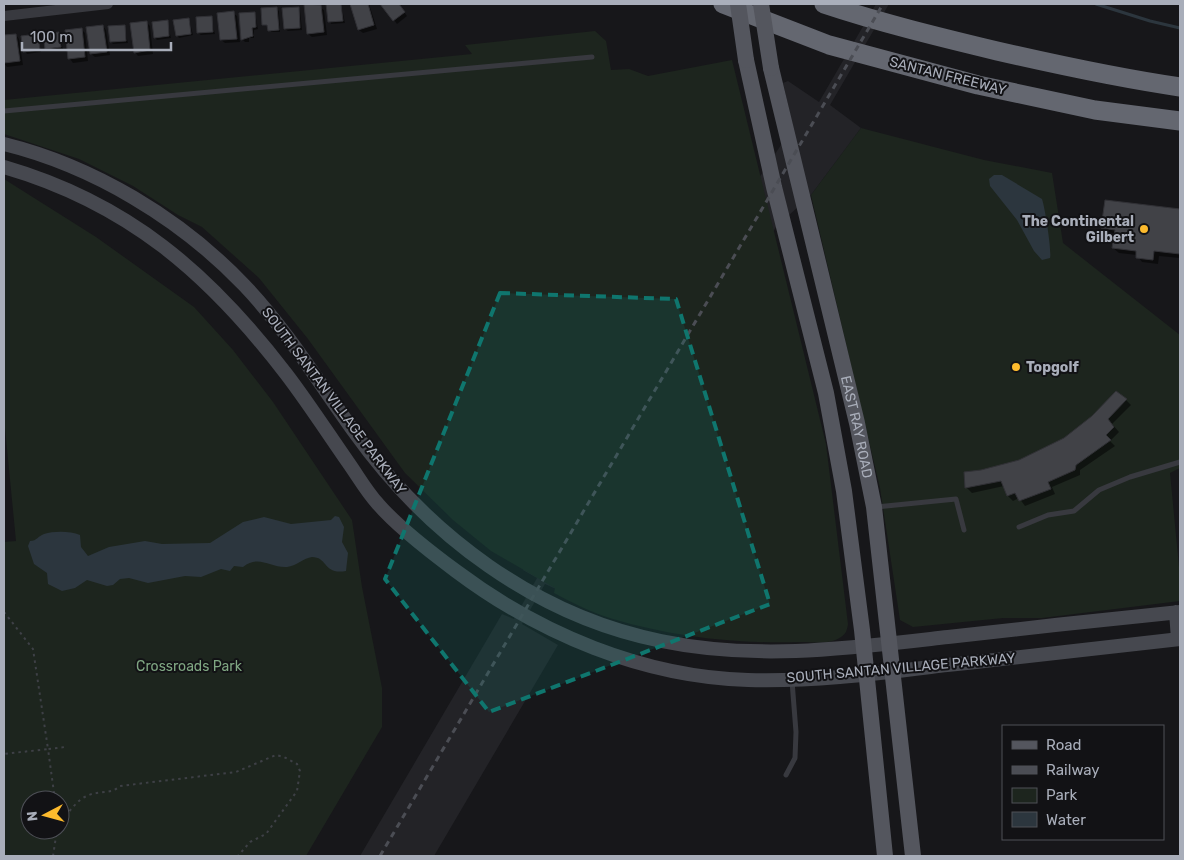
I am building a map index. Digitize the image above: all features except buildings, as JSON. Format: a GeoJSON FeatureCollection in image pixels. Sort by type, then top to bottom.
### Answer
{"type":"FeatureCollection","features":[{"type":"Feature","properties":{"kind":"highway","name":"SANTAN FREEWAY"},"geometry":{"type":"LineString","coordinates":[[723,4],[829,45],[978,85],[1095,110],[1180,121]]}},
{"type":"Feature","properties":{"kind":"highway"},"geometry":{"type":"LineString","coordinates":[[824,4],[862,17],[989,49],[1114,78],[1180,87]]}},
{"type":"Feature","properties":{"kind":"main road","name":"EAST RAY ROAD"},"geometry":{"type":"LineString","coordinates":[[738,4],[746,60],[774,187],[826,393],[844,492],[864,646],[885,856]]}},
{"type":"Feature","properties":{"kind":"main road","name":"EAST RAY ROAD"},"geometry":{"type":"LineString","coordinates":[[760,4],[771,68],[856,423],[874,508],[913,856]]}},
{"type":"Feature","properties":{"kind":"main road","name":"SOUTH SANTAN VILLAGE PARKWAY"},"geometry":{"type":"LineString","coordinates":[[4,144],[44,156],[104,182],[150,208],[182,230],[219,261],[263,306],[356,434],[411,501],[461,546],[504,576],[590,620],[665,642],[718,650],[764,653],[809,652],[890,644],[1178,612]]}},
{"type":"Feature","properties":{"kind":"main road","name":"SOUTH SANTAN VILLAGE PARKWAY"},"geometry":{"type":"LineString","coordinates":[[4,167],[68,189],[118,215],[174,254],[227,302],[269,353],[378,504],[440,559],[486,594],[546,629],[631,661],[702,676],[745,680],[792,680],[866,674],[1179,639]]}},
{"type":"Feature","properties":{"kind":"main road"},"geometry":{"type":"LineString","coordinates":[[1178,612],[1179,639]]}},
{"type":"Feature","properties":{"kind":"street"},"geometry":{"type":"LineString","coordinates":[[4,16],[108,4]]}},
{"type":"Feature","properties":{"kind":"lane"},"geometry":{"type":"LineString","coordinates":[[4,111],[592,57]]}},
{"type":"Feature","properties":{"kind":"lane"},"geometry":{"type":"LineString","coordinates":[[1019,527],[1048,515],[1074,511],[1099,490],[1130,477],[1180,462]]}},
{"type":"Feature","properties":{"kind":"lane"},"geometry":{"type":"LineString","coordinates":[[874,508],[956,499],[964,530]]}},
{"type":"Feature","properties":{"kind":"lane"},"geometry":{"type":"LineString","coordinates":[[786,775],[795,758],[796,732],[792,680]]}},
{"type":"Feature","properties":{"kind":"path"},"geometry":{"type":"LineString","coordinates":[[4,612],[33,649],[54,790]]}},
{"type":"Feature","properties":{"kind":"path"},"geometry":{"type":"LineString","coordinates":[[4,754],[65,746]]}},
{"type":"Feature","properties":{"kind":"path"},"geometry":{"type":"LineString","coordinates":[[70,810],[85,796],[115,791],[124,786],[236,772],[276,755],[297,764],[300,771],[296,791],[266,834],[250,842],[238,856]]}},
{"type":"Feature","properties":{"kind":"path"},"geometry":{"type":"LineString","coordinates":[[52,856],[55,840]]}},
{"type":"Feature","properties":{"kind":"highlighted area"},"geometry":{"type":"Polygon","coordinates":[[[500,293],[676,299],[770,604],[489,712],[385,579],[500,293]]]}},
{"type":"Feature","properties":{"kind":"shaded area"},"geometry":{"type":"Polygon","coordinates":[[[876,4],[889,4],[830,105],[861,128],[811,195],[776,227],[556,589],[545,584],[522,624],[558,645],[434,856],[360,856],[502,614],[514,619],[537,578],[523,570],[761,175],[793,127],[783,83],[788,81],[819,102],[876,4]]]}},
{"type":"Feature","properties":{"kind":"green space"},"geometry":{"type":"Polygon","coordinates":[[[595,31],[606,41],[611,70],[629,69],[648,76],[732,60],[826,444],[848,624],[843,636],[837,640],[821,642],[752,642],[682,635],[605,617],[554,593],[555,588],[491,551],[453,520],[405,473],[308,339],[259,278],[202,227],[178,215],[133,186],[79,159],[4,134],[4,100],[472,54],[465,45],[595,31]]]}},
{"type":"Feature","properties":{"kind":"green space","name":"Topgolf"},"geometry":{"type":"Polygon","coordinates":[[[861,128],[984,160],[1052,173],[1063,243],[1180,335],[1180,468],[1170,473],[1180,577],[1180,601],[1042,618],[1003,618],[913,627],[900,620],[880,488],[811,195],[861,128]]]}},
{"type":"Feature","properties":{"kind":"green space","name":"Crossroads Park"},"geometry":{"type":"Polygon","coordinates":[[[4,179],[96,237],[194,307],[233,350],[273,402],[352,520],[362,587],[382,688],[382,727],[306,856],[4,856],[4,542],[16,541],[4,418],[4,179]]]}},
{"type":"Feature","properties":{"kind":"water"},"geometry":{"type":"Polygon","coordinates":[[[994,175],[1002,175],[1042,199],[1048,230],[1050,258],[1042,260],[1034,251],[1017,220],[990,186],[989,179],[994,175]]]}},
{"type":"Feature","properties":{"kind":"water"},"geometry":{"type":"Polygon","coordinates":[[[335,516],[339,517],[344,527],[342,542],[348,553],[346,571],[339,572],[329,568],[321,560],[312,557],[287,567],[254,562],[243,567],[234,566],[230,571],[221,569],[201,577],[185,576],[148,583],[129,578],[120,579],[113,585],[107,586],[87,580],[75,588],[62,591],[48,584],[47,573],[34,564],[28,546],[30,541],[44,534],[57,532],[72,533],[80,535],[81,547],[88,556],[109,547],[145,541],[162,544],[210,543],[243,522],[264,517],[291,524],[331,520],[335,516]]]}},
{"type":"Feature","properties":{"kind":"waterway"},"geometry":{"type":"LineString","coordinates":[[1096,4],[1150,21],[1180,28]]}},
{"type":"Feature","properties":{"kind":"railway"},"geometry":{"type":"LineString","coordinates":[[380,856],[883,4]]}},
{"type":"Feature","properties":{"kind":"place","name":"The Continental Gilbert"},"geometry":{"type":"Point","coordinates":[1144,229]}},
{"type":"Feature","properties":{"kind":"place","name":"Topgolf"},"geometry":{"type":"Point","coordinates":[1016,367]}}]}
